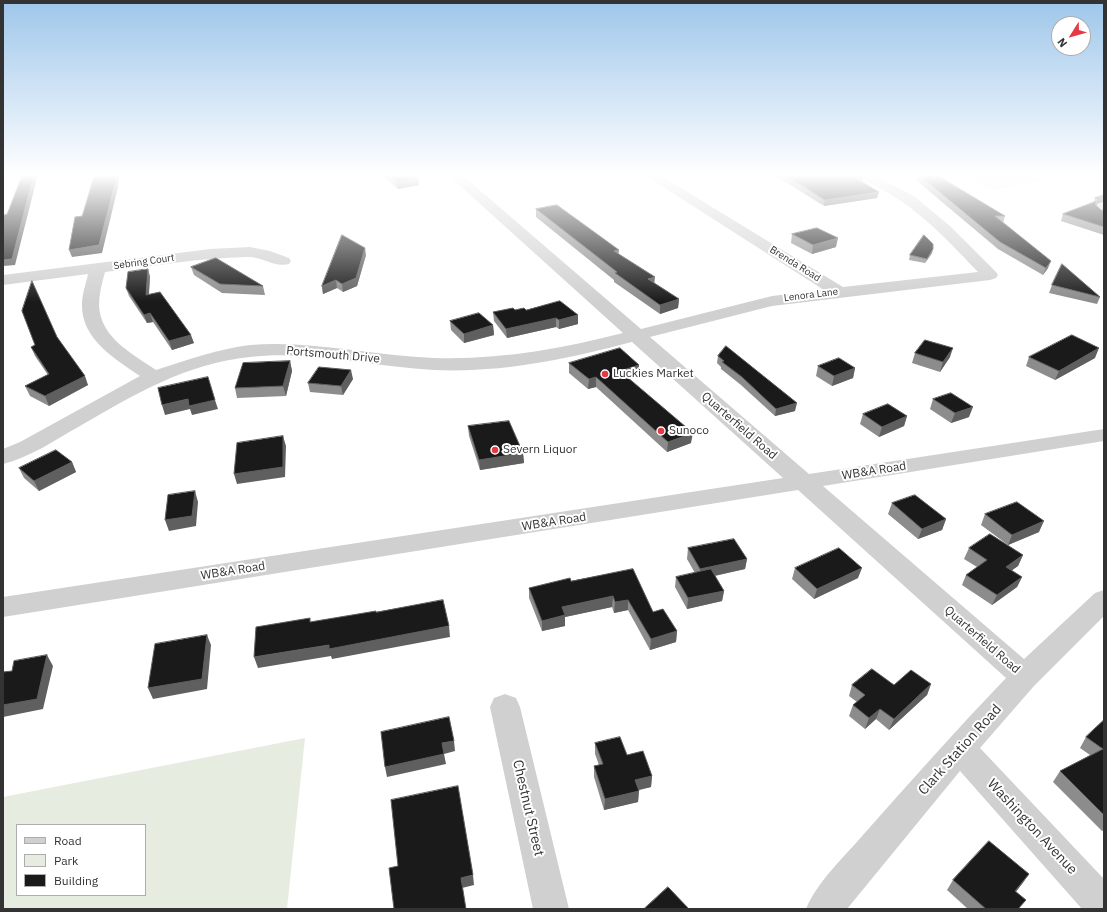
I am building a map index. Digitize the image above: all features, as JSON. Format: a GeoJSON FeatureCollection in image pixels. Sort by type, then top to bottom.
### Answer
{"type":"FeatureCollection","features":[{"type":"Feature","properties":{"kind":"street","name":"Quarterfield Road"},"geometry":{"type":"LineString","coordinates":[[501,217],[1025,677]]}},
{"type":"Feature","properties":{"kind":"street","name":"Brenda Road"},"geometry":{"type":"LineString","coordinates":[[718,217],[839,292]]}},
{"type":"Feature","properties":{"kind":"street","name":"Lenora Lane"},"geometry":{"type":"LineString","coordinates":[[636,336],[772,300],[990,275],[932,217]]}},
{"type":"Feature","properties":{"kind":"street","name":"Sebring Court"},"geometry":{"type":"LineString","coordinates":[[3,280],[179,257],[230,253],[265,254],[283,261]]}},
{"type":"Feature","properties":{"kind":"street"},"geometry":{"type":"LineString","coordinates":[[98,268],[92,296],[91,310],[95,324],[102,337],[114,350],[154,377]]}},
{"type":"Feature","properties":{"kind":"street","name":"Portsmouth Drive"},"geometry":{"type":"LineString","coordinates":[[3,457],[28,447],[133,387],[154,377],[204,360],[250,351],[302,350],[408,363],[487,364],[543,358],[636,336]]}},
{"type":"Feature","properties":{"kind":"street","name":"WB&A Road"},"geometry":{"type":"LineString","coordinates":[[3,607],[1104,435]]}},
{"type":"Feature","properties":{"kind":"street","name":"Clark Station Road"},"geometry":{"type":"LineString","coordinates":[[824,909],[960,748],[1025,677],[1104,600]]}},
{"type":"Feature","properties":{"kind":"street","name":"Chestnut Street"},"geometry":{"type":"LineString","coordinates":[[505,707],[551,909]]}},
{"type":"Feature","properties":{"kind":"street","name":"Washington Avenue"},"geometry":{"type":"LineString","coordinates":[[960,748],[1104,906]]}},
{"type":"Feature","properties":{"kind":"green space"},"geometry":{"type":"Polygon","coordinates":[[[305,738],[287,909],[3,909],[3,797],[305,738]]]}},
{"type":"Feature","properties":{"kind":"building"},"geometry":{"type":"Polygon","coordinates":[[[3,217],[23,217],[12,259],[3,260],[3,217]]]}},
{"type":"Feature","properties":{"kind":"building"},"geometry":{"type":"Polygon","coordinates":[[[75,217],[106,217],[99,245],[69,250],[75,217]]]}},
{"type":"Feature","properties":{"kind":"building"},"geometry":{"type":"Polygon","coordinates":[[[546,217],[573,217],[619,250],[614,251],[655,277],[648,279],[679,299],[660,305],[615,273],[617,272],[546,217]]]}},
{"type":"Feature","properties":{"kind":"building"},"geometry":{"type":"Polygon","coordinates":[[[969,217],[996,217],[1051,261],[1046,268],[1000,242],[969,217]]]}},
{"type":"Feature","properties":{"kind":"building"},"geometry":{"type":"Polygon","coordinates":[[[1071,217],[1104,217],[1104,227],[1071,217]]]}},
{"type":"Feature","properties":{"kind":"building"},"geometry":{"type":"Polygon","coordinates":[[[817,228],[838,238],[813,245],[792,234],[817,228]]]}},
{"type":"Feature","properties":{"kind":"building"},"geometry":{"type":"Polygon","coordinates":[[[342,235],[365,248],[356,278],[342,284],[336,280],[322,286],[342,235]]]}},
{"type":"Feature","properties":{"kind":"building"},"geometry":{"type":"Polygon","coordinates":[[[924,235],[933,244],[933,249],[927,259],[910,255],[924,235]]]}},
{"type":"Feature","properties":{"kind":"building"},"geometry":{"type":"Polygon","coordinates":[[[216,258],[263,286],[220,284],[191,267],[216,258]]]}},
{"type":"Feature","properties":{"kind":"building"},"geometry":{"type":"Polygon","coordinates":[[[1062,264],[1100,297],[1052,285],[1062,264]]]}},
{"type":"Feature","properties":{"kind":"building"},"geometry":{"type":"Polygon","coordinates":[[[148,269],[146,295],[160,292],[191,335],[169,341],[150,313],[144,315],[126,288],[128,272],[148,269]]]}},
{"type":"Feature","properties":{"kind":"building"},"geometry":{"type":"Polygon","coordinates":[[[32,281],[57,337],[85,376],[45,396],[25,386],[49,374],[31,347],[35,345],[22,311],[32,281]]]}},
{"type":"Feature","properties":{"kind":"building"},"geometry":{"type":"Polygon","coordinates":[[[560,301],[578,315],[559,320],[556,318],[506,329],[493,312],[513,308],[515,310],[524,308],[526,310],[560,301]]]}},
{"type":"Feature","properties":{"kind":"building"},"geometry":{"type":"Polygon","coordinates":[[[479,313],[493,325],[464,334],[450,321],[479,313]]]}},
{"type":"Feature","properties":{"kind":"building"},"geometry":{"type":"Polygon","coordinates":[[[1072,335],[1099,348],[1059,371],[1029,357],[1072,335]]]}},
{"type":"Feature","properties":{"kind":"building"},"geometry":{"type":"Polygon","coordinates":[[[925,340],[953,348],[943,362],[915,353],[925,340]]]}},
{"type":"Feature","properties":{"kind":"building"},"geometry":{"type":"Polygon","coordinates":[[[726,346],[797,403],[776,409],[742,377],[722,362],[724,361],[718,356],[726,346]]]}},
{"type":"Feature","properties":{"kind":"building"},"geometry":{"type":"Polygon","coordinates":[[[620,348],[639,365],[620,371],[693,433],[668,442],[596,377],[589,379],[569,363],[620,348]]]}},
{"type":"Feature","properties":{"kind":"building"},"geometry":{"type":"Polygon","coordinates":[[[839,358],[855,368],[834,376],[818,366],[839,358]]]}},
{"type":"Feature","properties":{"kind":"building"},"geometry":{"type":"Polygon","coordinates":[[[290,361],[283,386],[235,388],[243,363],[290,361]]]}},
{"type":"Feature","properties":{"kind":"building"},"geometry":{"type":"Polygon","coordinates":[[[319,367],[351,370],[341,386],[308,383],[319,367]]]}},
{"type":"Feature","properties":{"kind":"building"},"geometry":{"type":"Polygon","coordinates":[[[208,377],[215,400],[189,406],[188,399],[162,405],[158,388],[208,377]]]}},
{"type":"Feature","properties":{"kind":"building"},"geometry":{"type":"Polygon","coordinates":[[[951,393],[973,407],[955,413],[933,399],[951,393]]]}},
{"type":"Feature","properties":{"kind":"building"},"geometry":{"type":"Polygon","coordinates":[[[888,404],[907,416],[882,427],[863,414],[888,404]]]}},
{"type":"Feature","properties":{"kind":"building","name":"Severn Liquor"},"geometry":{"type":"Polygon","coordinates":[[[509,421],[523,453],[479,460],[468,426],[509,421]]]}},
{"type":"Feature","properties":{"kind":"building"},"geometry":{"type":"Polygon","coordinates":[[[283,436],[283,467],[234,474],[237,443],[283,436]]]}},
{"type":"Feature","properties":{"kind":"building"},"geometry":{"type":"Polygon","coordinates":[[[56,450],[72,462],[34,481],[19,468],[56,450]]]}},
{"type":"Feature","properties":{"kind":"building"},"geometry":{"type":"Polygon","coordinates":[[[195,491],[192,516],[165,520],[168,495],[195,491]]]}},
{"type":"Feature","properties":{"kind":"building"},"geometry":{"type":"Polygon","coordinates":[[[915,495],[946,519],[922,529],[892,503],[915,495]]]}},
{"type":"Feature","properties":{"kind":"building"},"geometry":{"type":"Polygon","coordinates":[[[1017,502],[1044,521],[1012,535],[985,514],[1017,502]]]}},
{"type":"Feature","properties":{"kind":"building"},"geometry":{"type":"Polygon","coordinates":[[[990,534],[1023,555],[1006,567],[1022,577],[997,595],[966,575],[987,560],[969,548],[990,534]]]}},
{"type":"Feature","properties":{"kind":"building"},"geometry":{"type":"Polygon","coordinates":[[[734,539],[747,559],[700,569],[688,548],[734,539]]]}},
{"type":"Feature","properties":{"kind":"building"},"geometry":{"type":"Polygon","coordinates":[[[839,548],[862,568],[817,589],[795,568],[839,548]]]}},
{"type":"Feature","properties":{"kind":"building"},"geometry":{"type":"Polygon","coordinates":[[[633,569],[653,612],[663,609],[677,631],[651,639],[628,600],[615,602],[613,596],[562,607],[565,615],[542,621],[529,588],[570,578],[571,581],[633,569]]]}},
{"type":"Feature","properties":{"kind":"building"},"geometry":{"type":"Polygon","coordinates":[[[711,569],[724,591],[688,598],[676,577],[711,569]]]}},
{"type":"Feature","properties":{"kind":"building"},"geometry":{"type":"Polygon","coordinates":[[[443,600],[449,626],[329,649],[329,645],[254,657],[256,627],[310,618],[310,622],[443,600]]]}},
{"type":"Feature","properties":{"kind":"building"},"geometry":{"type":"Polygon","coordinates":[[[207,635],[202,679],[148,688],[155,644],[207,635]]]}},
{"type":"Feature","properties":{"kind":"building"},"geometry":{"type":"Polygon","coordinates":[[[47,655],[37,699],[3,705],[3,672],[12,671],[14,661],[47,655]]]}},
{"type":"Feature","properties":{"kind":"building"},"geometry":{"type":"Polygon","coordinates":[[[872,669],[894,685],[911,670],[931,684],[894,719],[880,709],[869,718],[853,705],[865,695],[852,685],[872,669]]]}},
{"type":"Feature","properties":{"kind":"building"},"geometry":{"type":"Polygon","coordinates":[[[449,717],[454,741],[442,743],[444,754],[385,767],[381,732],[449,717]]]}},
{"type":"Feature","properties":{"kind":"building"},"geometry":{"type":"Polygon","coordinates":[[[1104,720],[1104,815],[1060,771],[1103,749],[1086,737],[1104,720]]]}},
{"type":"Feature","properties":{"kind":"building"},"geometry":{"type":"Polygon","coordinates":[[[620,737],[627,755],[643,751],[652,776],[635,780],[639,791],[605,799],[594,766],[603,764],[595,743],[620,737]]]}},
{"type":"Feature","properties":{"kind":"building"},"geometry":{"type":"Polygon","coordinates":[[[458,786],[473,875],[461,878],[466,909],[394,909],[389,868],[398,866],[391,800],[458,786]]]}},
{"type":"Feature","properties":{"kind":"building"},"geometry":{"type":"Polygon","coordinates":[[[989,841],[1029,874],[1015,891],[1026,900],[1018,909],[986,909],[953,880],[989,841]]]}},
{"type":"Feature","properties":{"kind":"building"},"geometry":{"type":"Polygon","coordinates":[[[668,887],[689,909],[644,909],[668,887]]]}},
{"type":"Feature","properties":{"kind":"place","name":"Luckies Market"},"geometry":{"type":"Point","coordinates":[605,374]}},
{"type":"Feature","properties":{"kind":"place","name":"Sunoco"},"geometry":{"type":"Point","coordinates":[661,431]}},
{"type":"Feature","properties":{"kind":"place","name":"Severn Liquor"},"geometry":{"type":"Point","coordinates":[495,450]}}]}
